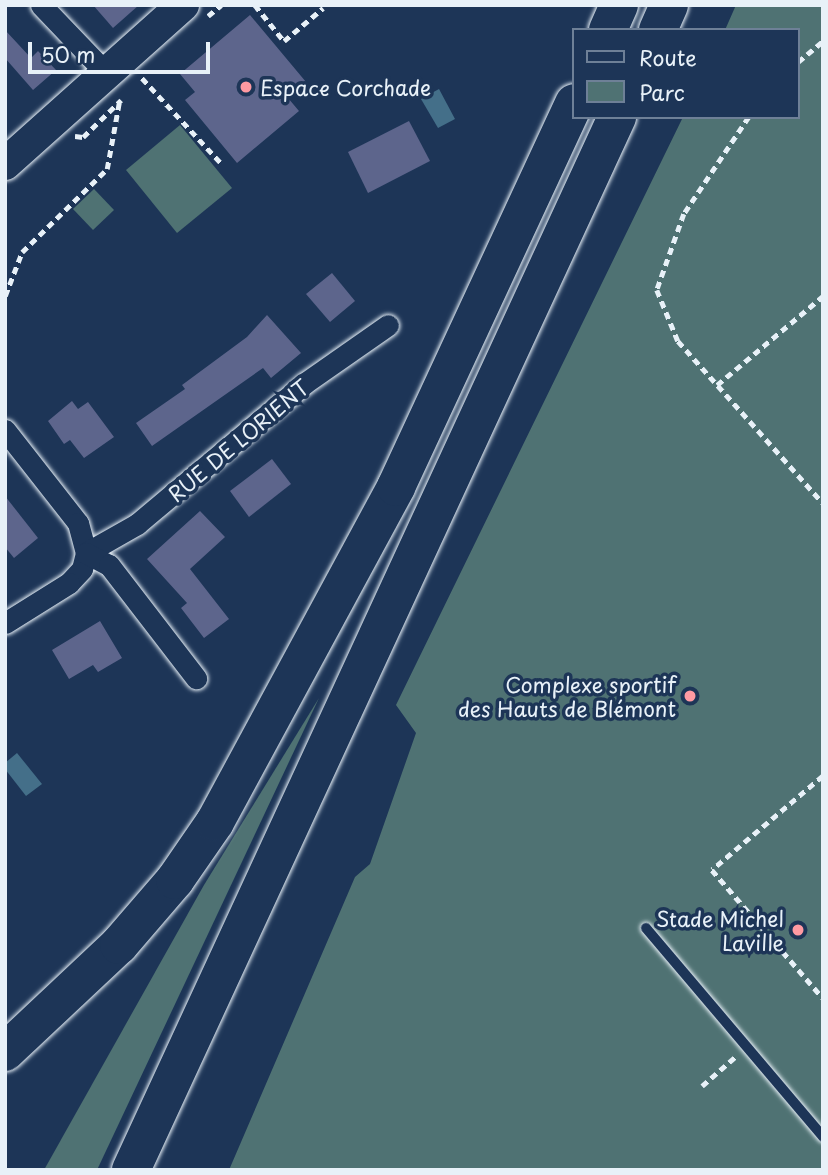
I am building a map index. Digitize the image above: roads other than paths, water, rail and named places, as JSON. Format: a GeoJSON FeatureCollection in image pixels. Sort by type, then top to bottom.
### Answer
{"type":"FeatureCollection","features":[{"type":"Feature","properties":{"kind":"highway"},"geometry":{"type":"LineString","coordinates":[[609,28],[619,5]]}},
{"type":"Feature","properties":{"kind":"highway"},"geometry":{"type":"LineString","coordinates":[[659,28],[669,5]]}},
{"type":"Feature","properties":{"kind":"highway"},"geometry":{"type":"LineString","coordinates":[[5,1052],[119,945],[175,880],[215,822],[396,487],[572,107]]}},
{"type":"Feature","properties":{"kind":"highway"},"geometry":{"type":"LineString","coordinates":[[131,1170],[616,119]]}},
{"type":"Feature","properties":{"kind":"street"},"geometry":{"type":"LineString","coordinates":[[41,5],[117,79]]}},
{"type":"Feature","properties":{"kind":"street"},"geometry":{"type":"LineString","coordinates":[[5,164],[117,79],[184,5]]}},
{"type":"Feature","properties":{"kind":"street","name":"RUE DE LORIENT"},"geometry":{"type":"LineString","coordinates":[[5,623],[69,583],[82,569],[86,554],[137,524],[305,383],[388,325]]}},
{"type":"Feature","properties":{"kind":"street"},"geometry":{"type":"LineString","coordinates":[[5,430],[78,523],[86,554],[109,565],[196,678]]}},
{"type":"Feature","properties":{"kind":"lane"},"geometry":{"type":"LineString","coordinates":[[646,928],[823,1138]]}},
{"type":"Feature","properties":{"kind":"water"},"geometry":{"type":"Polygon","coordinates":[[[439,89],[455,119],[438,128],[421,99],[439,89]]]}},
{"type":"Feature","properties":{"kind":"water"},"geometry":{"type":"Polygon","coordinates":[[[17,753],[42,784],[26,796],[5,769],[5,763],[17,753]]]}},
{"type":"Feature","properties":{"kind":"place","name":"Espace Corchade"},"geometry":{"type":"Point","coordinates":[246,87]}},
{"type":"Feature","properties":{"kind":"place","name":"Complexe sportif des Hauts de Blémont"},"geometry":{"type":"Point","coordinates":[690,696]}},
{"type":"Feature","properties":{"kind":"place","name":"Stade Michel Laville"},"geometry":{"type":"Point","coordinates":[798,930]}}]}
